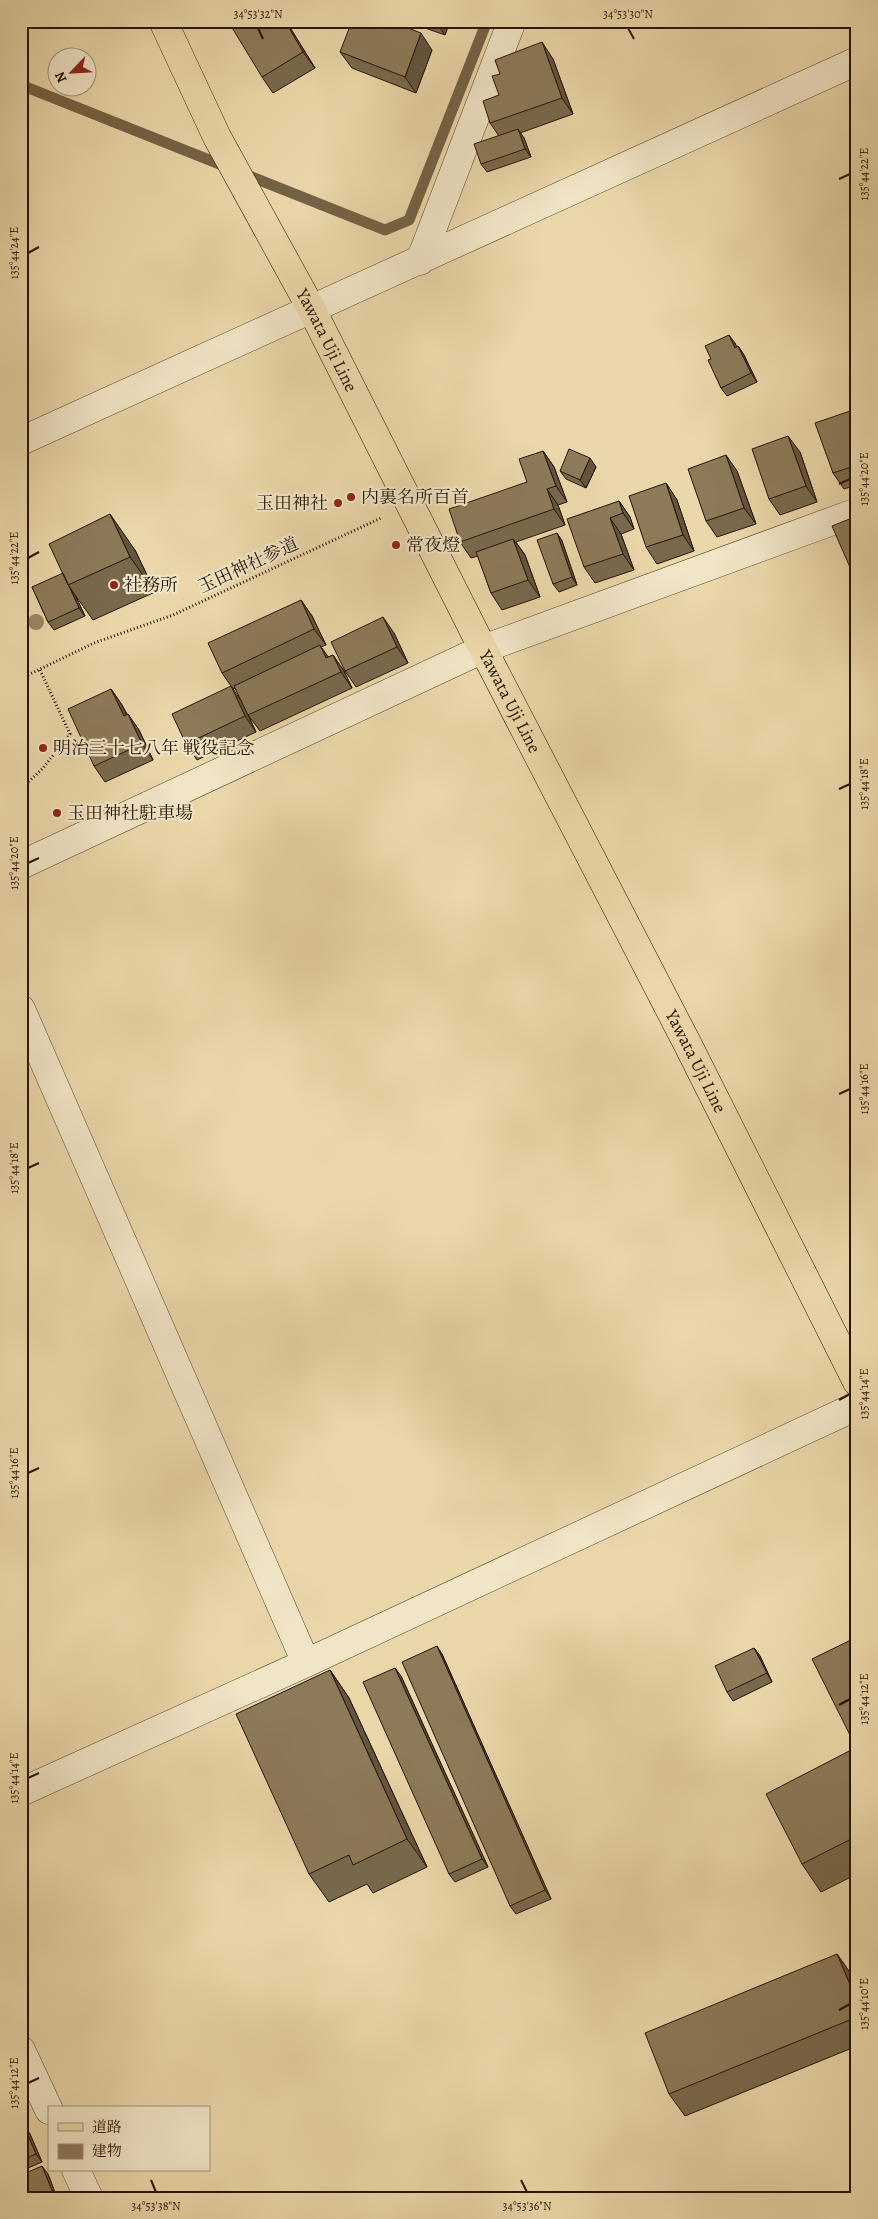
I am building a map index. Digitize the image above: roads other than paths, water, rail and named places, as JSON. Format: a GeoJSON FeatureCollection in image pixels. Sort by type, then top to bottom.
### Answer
{"type":"FeatureCollection","features":[{"type":"Feature","properties":{"kind":"main road","name":"Yawata Uji Line"},"geometry":{"type":"LineString","coordinates":[[163,21],[217,137],[312,310],[483,649],[687,1043],[857,1382]]}},
{"type":"Feature","properties":{"kind":"street"},"geometry":{"type":"LineString","coordinates":[[420,261],[509,22]]}},
{"type":"Feature","properties":{"kind":"street"},"geometry":{"type":"LineString","coordinates":[[21,441],[857,61]]}},
{"type":"Feature","properties":{"kind":"street"},"geometry":{"type":"LineString","coordinates":[[21,865],[483,649],[857,512]]}},
{"type":"Feature","properties":{"kind":"street"},"geometry":{"type":"LineString","coordinates":[[21,1009],[306,1662]]}},
{"type":"Feature","properties":{"kind":"street"},"geometry":{"type":"LineString","coordinates":[[21,1792],[857,1406]]}},
{"type":"Feature","properties":{"kind":"street"},"geometry":{"type":"LineString","coordinates":[[21,2050],[48,2108]]}},
{"type":"Feature","properties":{"kind":"street"},"geometry":{"type":"LineString","coordinates":[[77,2172],[89,2198]]}},
{"type":"Feature","properties":{"kind":"waterway"},"geometry":{"type":"LineString","coordinates":[[21,85],[385,230],[409,220],[487,21]]}},
{"type":"Feature","properties":{"kind":"place","name":"内裏名所百首"},"geometry":{"type":"Point","coordinates":[351,497]}},
{"type":"Feature","properties":{"kind":"place","name":"玉田神社"},"geometry":{"type":"Point","coordinates":[338,503]}},
{"type":"Feature","properties":{"kind":"place","name":"常夜燈"},"geometry":{"type":"Point","coordinates":[396,545]}},
{"type":"Feature","properties":{"kind":"place","name":"社務所"},"geometry":{"type":"Point","coordinates":[114,585]}},
{"type":"Feature","properties":{"kind":"place","name":"明治三十七八年 戦役記念"},"geometry":{"type":"Point","coordinates":[43,748]}},
{"type":"Feature","properties":{"kind":"place","name":"玉田神社駐車場"},"geometry":{"type":"Point","coordinates":[57,813]}}]}
